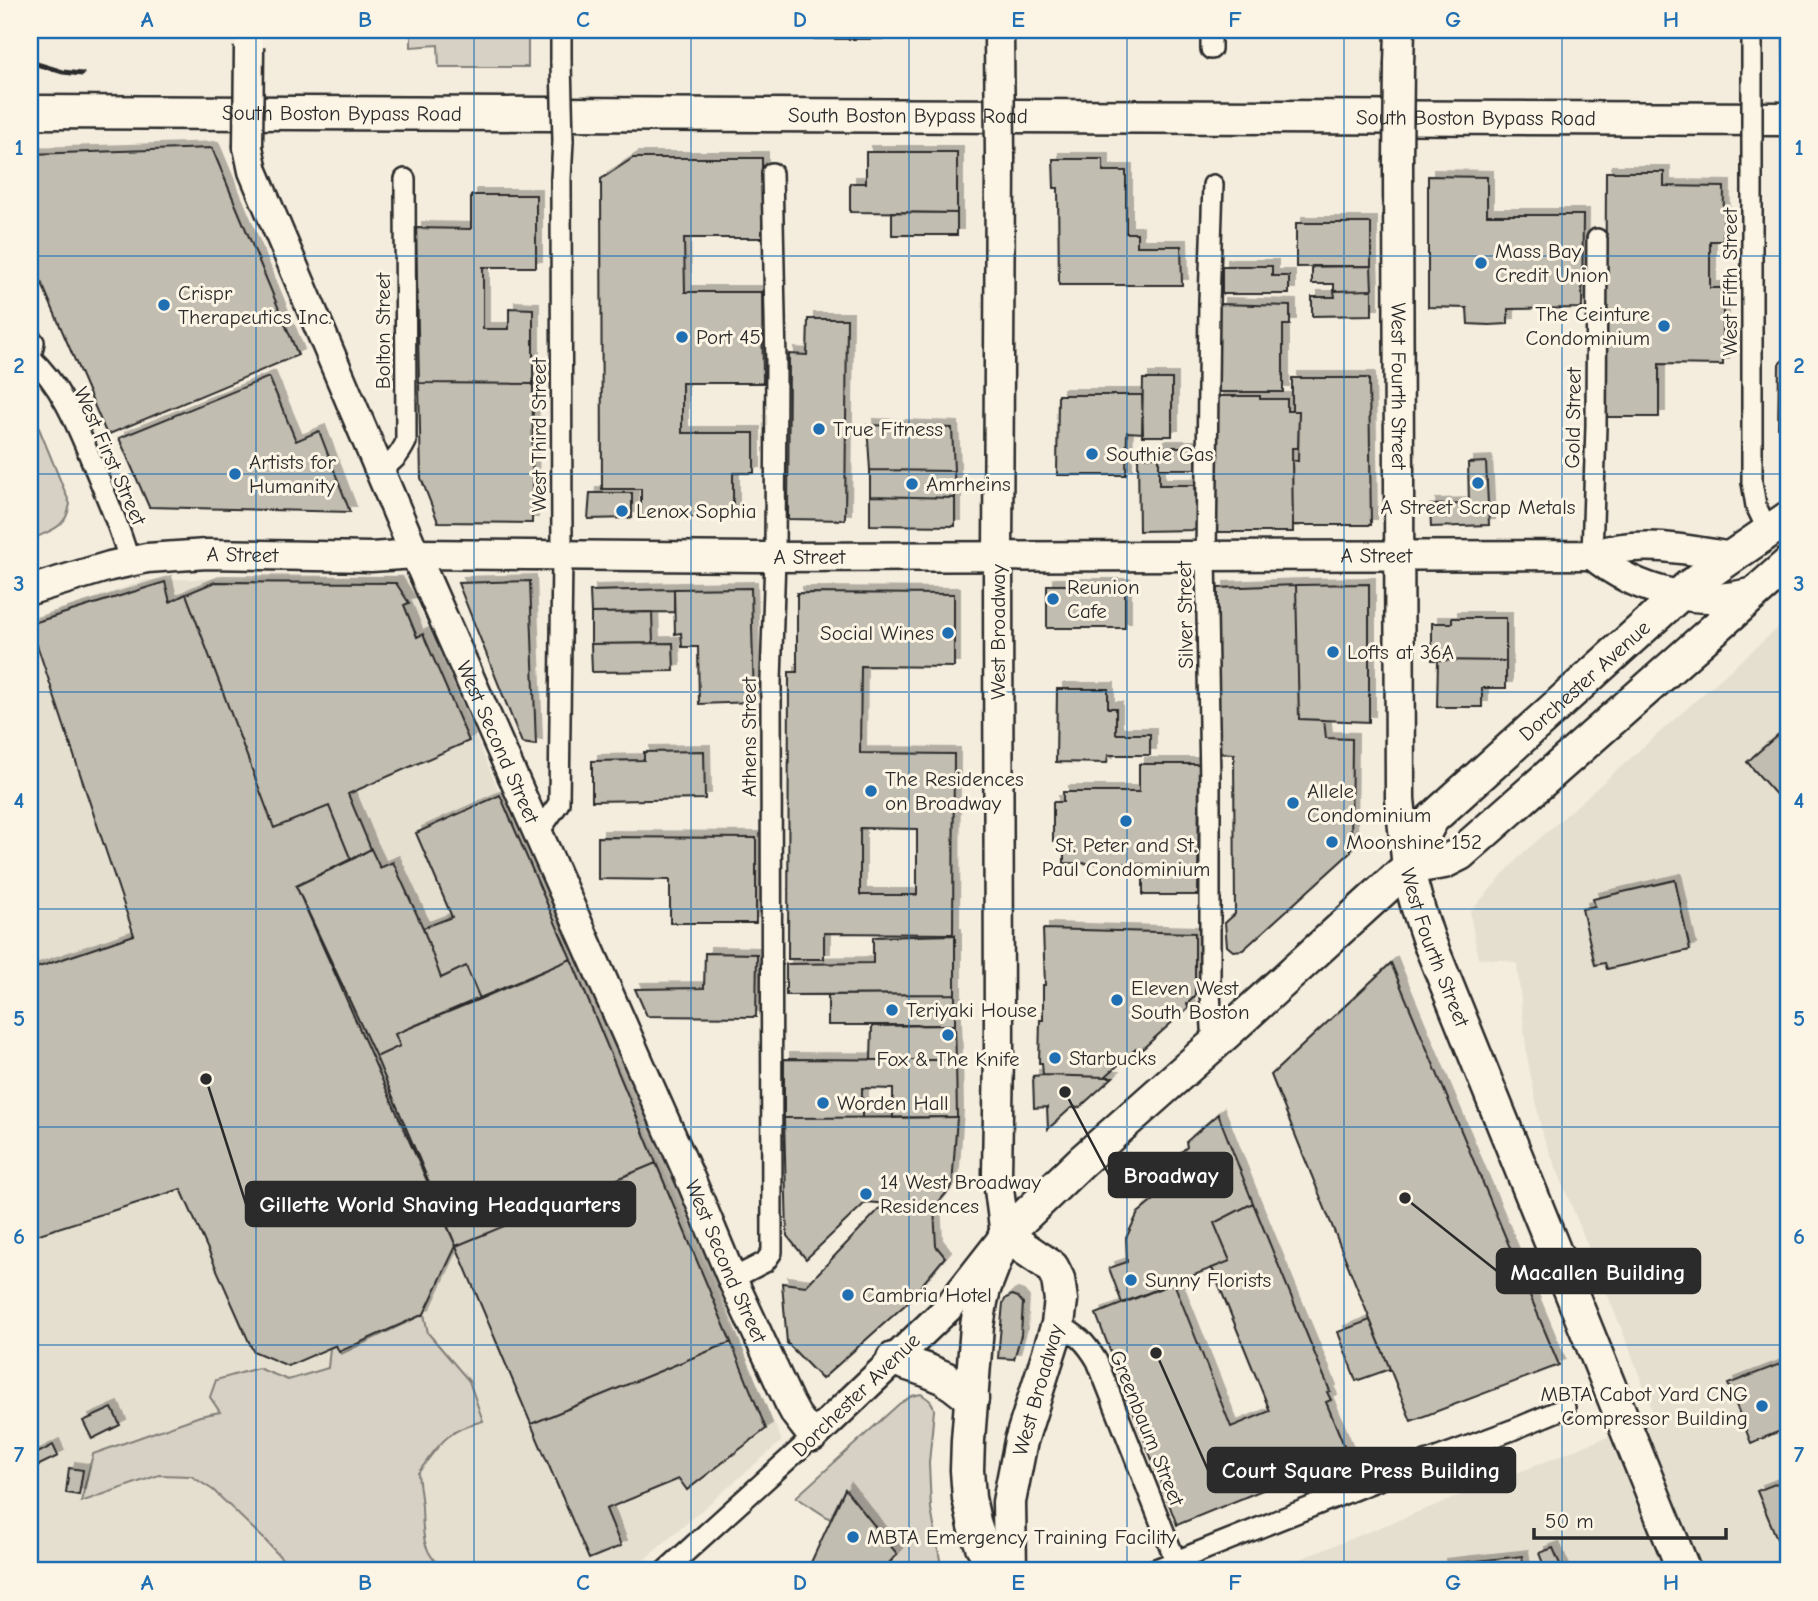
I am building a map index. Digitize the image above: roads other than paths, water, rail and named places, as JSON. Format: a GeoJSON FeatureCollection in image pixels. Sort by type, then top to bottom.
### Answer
{"type":"FeatureCollection","features":[{"type":"Feature","properties":{"kind":"main road","name":"West Broadway"},"geometry":{"type":"LineString","coordinates":[[998,1571],[982,1546],[975,1526],[967,1469],[981,1301],[1005,1235],[998,1174],[999,30]]}},
{"type":"Feature","properties":{"kind":"main road","name":"West Fourth Street"},"geometry":{"type":"LineString","coordinates":[[1400,30],[1400,799],[1408,868],[1429,941],[1684,1571]]}},
{"type":"Feature","properties":{"kind":"main road","name":"West Second Street"},"geometry":{"type":"LineString","coordinates":[[249,38],[248,147],[253,171],[415,554],[732,1279],[789,1402],[813,1437]]}},
{"type":"Feature","properties":{"kind":"main road","name":"South Boston Bypass Road"},"geometry":{"type":"LineString","coordinates":[[30,112],[1788,119]]}},
{"type":"Feature","properties":{"kind":"main road","name":"Dorchester Avenue"},"geometry":{"type":"LineString","coordinates":[[813,1437],[947,1308],[1005,1235],[1082,1161],[1408,868],[1432,819],[1679,595],[1778,524]]}},
{"type":"Feature","properties":{"kind":"main road","name":"A Street"},"geometry":{"type":"LineString","coordinates":[[30,590],[129,561],[207,554],[371,557],[415,554],[1206,557],[1592,555],[1620,548],[1668,547],[1731,556]]}},
{"type":"Feature","properties":{"kind":"main road"},"geometry":{"type":"LineString","coordinates":[[1592,555],[1613,571],[1633,581],[1679,595],[1721,597],[1757,591]]}},
{"type":"Feature","properties":{"kind":"main road"},"geometry":{"type":"LineString","coordinates":[[1408,868],[1444,862],[1460,854],[1788,564]]}},
{"type":"Feature","properties":{"kind":"main road","name":"West Broadway"},"geometry":{"type":"LineString","coordinates":[[1005,1235],[1052,1267],[1058,1279],[1061,1300],[1058,1324],[1021,1441],[1009,1502],[1010,1571]]}},
{"type":"Feature","properties":{"kind":"main road"},"geometry":{"type":"LineString","coordinates":[[893,1359],[945,1378],[972,1399]]}},
{"type":"Feature","properties":{"kind":"street","name":"West Third Street"},"geometry":{"type":"LineString","coordinates":[[538,833],[559,803],[562,556],[561,30]]}},
{"type":"Feature","properties":{"kind":"street","name":"West Fifth Street"},"geometry":{"type":"LineString","coordinates":[[1752,30],[1752,482],[1756,506],[1778,524]]}},
{"type":"Feature","properties":{"kind":"street","name":"Athens Street"},"geometry":{"type":"LineString","coordinates":[[732,1279],[765,1262],[772,1252],[771,681],[776,363],[772,173]]}},
{"type":"Feature","properties":{"kind":"street","name":"Bolton Street"},"geometry":{"type":"LineString","coordinates":[[379,469],[396,459],[406,442],[405,179]]}},
{"type":"Feature","properties":{"kind":"street","name":"Silver Street"},"geometry":{"type":"LineString","coordinates":[[1213,185],[1206,557],[1210,992],[1213,1045]]}},
{"type":"Feature","properties":{"kind":"street","name":"Gold Street"},"geometry":{"type":"LineString","coordinates":[[1592,555],[1597,239]]}},
{"type":"Feature","properties":{"kind":"street","name":"West First Street"},"geometry":{"type":"LineString","coordinates":[[30,337],[34,342],[30,357],[54,385],[80,435],[115,519],[129,561]]}},
{"type":"Feature","properties":{"kind":"street","name":"Greenbaum Street"},"geometry":{"type":"LineString","coordinates":[[1058,1324],[1086,1343],[1097,1361],[1176,1562]]}},
{"type":"Feature","properties":{"kind":"street"},"geometry":{"type":"LineString","coordinates":[[1151,1571],[1565,1408]]}},
{"type":"Feature","properties":{"kind":"street","name":"Dorchester Avenue"},"geometry":{"type":"LineString","coordinates":[[665,1571],[813,1437]]}},
{"type":"Feature","properties":{"kind":"railway"},"geometry":{"type":"LineString","coordinates":[[30,62],[63,72],[82,74]]}},
{"type":"Feature","properties":{"kind":"place","name":"Mass Bay Credit Union"},"geometry":{"type":"Point","coordinates":[1481,263]}},
{"type":"Feature","properties":{"kind":"place","name":"Crispr Therapeutics Inc."},"geometry":{"type":"Point","coordinates":[164,305]}},
{"type":"Feature","properties":{"kind":"place","name":"The Ceinture Condominium"},"geometry":{"type":"Point","coordinates":[1664,326]}},
{"type":"Feature","properties":{"kind":"place","name":"Port 45"},"geometry":{"type":"Point","coordinates":[682,337]}},
{"type":"Feature","properties":{"kind":"place","name":"True Fitness"},"geometry":{"type":"Point","coordinates":[819,429]}},
{"type":"Feature","properties":{"kind":"place","name":"Southie Gas"},"geometry":{"type":"Point","coordinates":[1092,454]}},
{"type":"Feature","properties":{"kind":"place","name":"Artists for Humanity"},"geometry":{"type":"Point","coordinates":[235,474]}},
{"type":"Feature","properties":{"kind":"place","name":"A Street Scrap Metals"},"geometry":{"type":"Point","coordinates":[1478,483]}},
{"type":"Feature","properties":{"kind":"place","name":"Amrheins"},"geometry":{"type":"Point","coordinates":[912,484]}},
{"type":"Feature","properties":{"kind":"place","name":"Lenox Sophia"},"geometry":{"type":"Point","coordinates":[622,511]}},
{"type":"Feature","properties":{"kind":"place","name":"Reunion Cafe"},"geometry":{"type":"Point","coordinates":[1053,599]}},
{"type":"Feature","properties":{"kind":"place","name":"Social Wines"},"geometry":{"type":"Point","coordinates":[948,633]}},
{"type":"Feature","properties":{"kind":"place","name":"Lofts at 36A"},"geometry":{"type":"Point","coordinates":[1333,652]}},
{"type":"Feature","properties":{"kind":"place","name":"The Residences on Broadway"},"geometry":{"type":"Point","coordinates":[871,791]}},
{"type":"Feature","properties":{"kind":"place","name":"Allele Condominium"},"geometry":{"type":"Point","coordinates":[1293,803]}},
{"type":"Feature","properties":{"kind":"place","name":"St. Peter and St. Paul Condominium"},"geometry":{"type":"Point","coordinates":[1126,821]}},
{"type":"Feature","properties":{"kind":"place","name":"Moonshine 152"},"geometry":{"type":"Point","coordinates":[1332,842]}},
{"type":"Feature","properties":{"kind":"place","name":"Eleven West South Boston"},"geometry":{"type":"Point","coordinates":[1117,1000]}},
{"type":"Feature","properties":{"kind":"place","name":"Teriyaki House"},"geometry":{"type":"Point","coordinates":[892,1010]}},
{"type":"Feature","properties":{"kind":"place","name":"Fox & The Knife"},"geometry":{"type":"Point","coordinates":[948,1035]}},
{"type":"Feature","properties":{"kind":"place","name":"Starbucks"},"geometry":{"type":"Point","coordinates":[1055,1058]}},
{"type":"Feature","properties":{"kind":"place","name":"Gillette World Shaving Headquarters"},"geometry":{"type":"Point","coordinates":[206,1079]}},
{"type":"Feature","properties":{"kind":"place","name":"Broadway"},"geometry":{"type":"Point","coordinates":[1065,1092]}},
{"type":"Feature","properties":{"kind":"place","name":"Worden Hall"},"geometry":{"type":"Point","coordinates":[823,1103]}},
{"type":"Feature","properties":{"kind":"place","name":"14 West Broadway Residences"},"geometry":{"type":"Point","coordinates":[866,1194]}},
{"type":"Feature","properties":{"kind":"place","name":"Macallen Building"},"geometry":{"type":"Point","coordinates":[1405,1198]}},
{"type":"Feature","properties":{"kind":"place","name":"Sunny Florists"},"geometry":{"type":"Point","coordinates":[1131,1280]}},
{"type":"Feature","properties":{"kind":"place","name":"Cambria Hotel"},"geometry":{"type":"Point","coordinates":[848,1295]}},
{"type":"Feature","properties":{"kind":"place","name":"Court Square Press Building"},"geometry":{"type":"Point","coordinates":[1156,1353]}},
{"type":"Feature","properties":{"kind":"place","name":"MBTA Cabot Yard CNG Compressor Building"},"geometry":{"type":"Point","coordinates":[1762,1406]}},
{"type":"Feature","properties":{"kind":"place","name":"MBTA Emergency Training Facility"},"geometry":{"type":"Point","coordinates":[853,1537]}}]}
